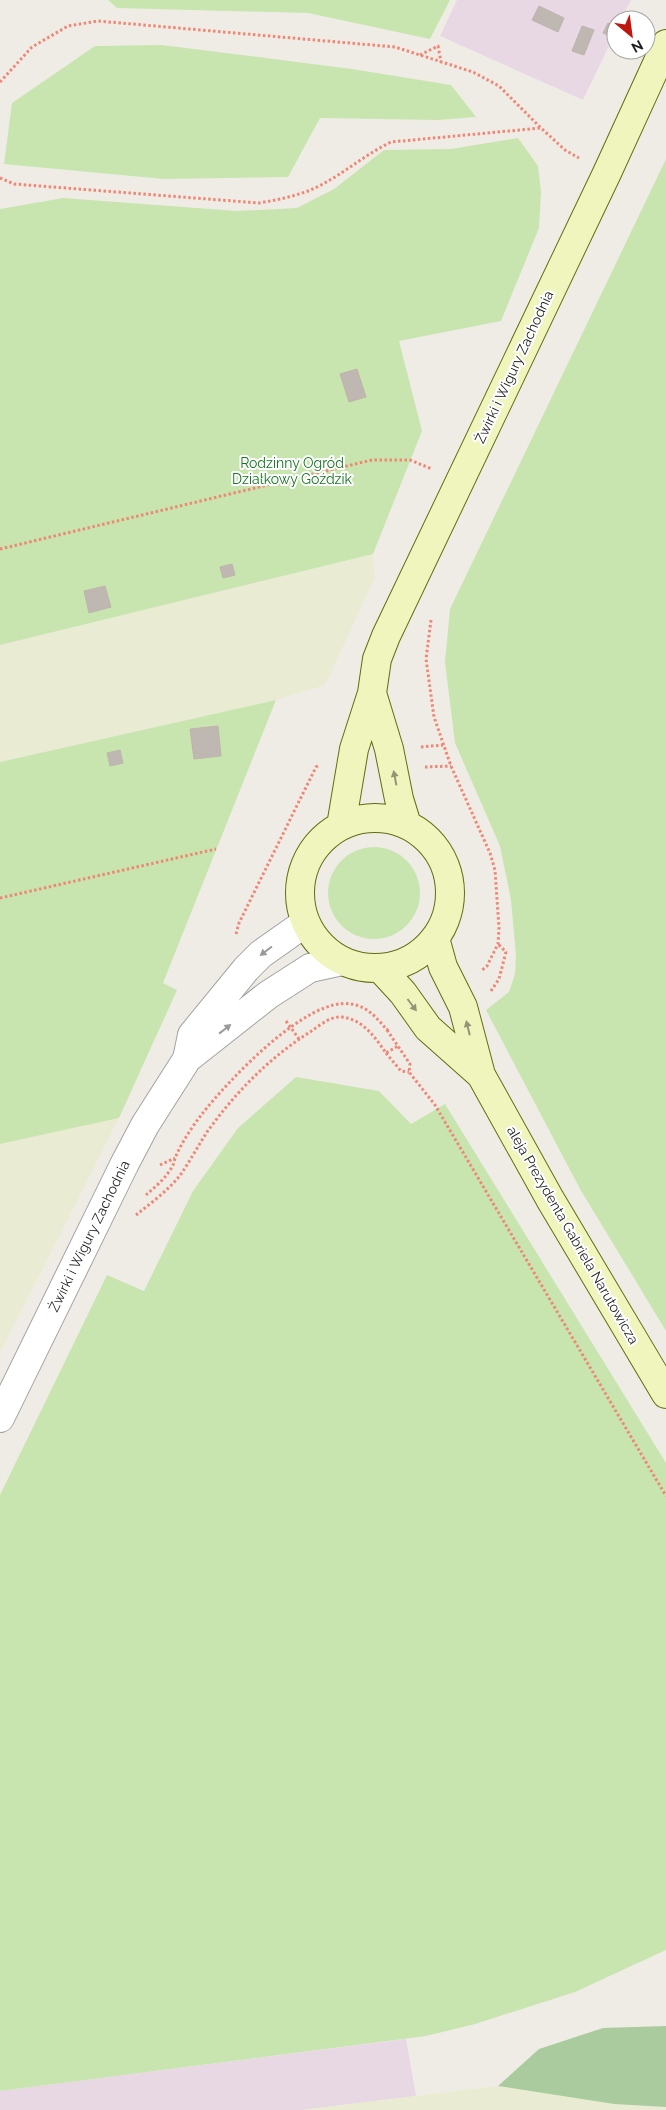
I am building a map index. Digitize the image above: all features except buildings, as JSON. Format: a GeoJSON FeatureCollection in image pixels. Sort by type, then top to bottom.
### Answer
{"type":"FeatureCollection","features":[{"type":"Feature","properties":{"kind":"street","name":"Żwirki i Wigury Zachodnia"},"geometry":{"type":"LineString","coordinates":[[341,826],[354,749],[372,693],[377,659],[666,44]]}},
{"type":"Feature","properties":{"kind":"street"},"geometry":{"type":"LineString","coordinates":[[372,693],[389,749],[399,799],[407,825]]}},
{"type":"Feature","properties":{"kind":"street"},"geometry":{"type":"LineString","coordinates":[[362,818],[385,818],[407,825],[426,838],[439,855],[447,875],[450,897],[446,919],[435,938],[420,954],[401,964],[380,968],[361,967],[342,961],[327,952],[314,938],[305,922],[299,900],[301,878],[308,857],[322,839],[341,826],[362,818]]}},
{"type":"Feature","properties":{"kind":"street"},"geometry":{"type":"LineString","coordinates":[[187,1058],[192,1035],[246,968],[261,954],[305,922]]}},
{"type":"Feature","properties":{"kind":"street","name":"aleja Prezydenta Gabriela Narutowicza"},"geometry":{"type":"LineString","coordinates":[[435,938],[442,967],[463,1007],[481,1075],[550,1199],[666,1394]]}},
{"type":"Feature","properties":{"kind":"street"},"geometry":{"type":"LineString","coordinates":[[187,1058],[268,995],[310,968],[342,961]]}},
{"type":"Feature","properties":{"kind":"street","name":"aleja Prezydenta Gabriela Narutowicza"},"geometry":{"type":"LineString","coordinates":[[380,968],[403,992],[428,1028],[481,1075]]}},
{"type":"Feature","properties":{"kind":"street","name":"Żwirki i Wigury Zachodnia"},"geometry":{"type":"LineString","coordinates":[[0,1418],[145,1124],[187,1058]]}},
{"type":"Feature","properties":{"kind":"path"},"geometry":{"type":"LineString","coordinates":[[0,82],[32,47],[68,26],[98,21],[395,47],[473,72],[499,86],[565,150],[607,173]]}},
{"type":"Feature","properties":{"kind":"path"},"geometry":{"type":"LineString","coordinates":[[420,55],[438,46],[442,62]]}},
{"type":"Feature","properties":{"kind":"path"},"geometry":{"type":"LineString","coordinates":[[0,178],[14,184],[259,202],[285,199],[309,190],[346,170],[369,152],[391,142],[541,128]]}},
{"type":"Feature","properties":{"kind":"path"},"geometry":{"type":"LineString","coordinates":[[0,549],[372,460],[410,460]]}},
{"type":"Feature","properties":{"kind":"path"},"geometry":{"type":"LineString","coordinates":[[431,618],[426,658],[434,717],[451,766],[490,853],[494,870],[499,928],[498,944],[487,966],[476,977]]}},
{"type":"Feature","properties":{"kind":"path"},"geometry":{"type":"LineString","coordinates":[[414,747],[443,744]]}},
{"type":"Feature","properties":{"kind":"path"},"geometry":{"type":"LineString","coordinates":[[236,936],[239,923],[316,767],[323,762]]}},
{"type":"Feature","properties":{"kind":"path"},"geometry":{"type":"LineString","coordinates":[[424,767],[451,766]]}},
{"type":"Feature","properties":{"kind":"path"},"geometry":{"type":"LineString","coordinates":[[0,898],[216,849]]}},
{"type":"Feature","properties":{"kind":"path"},"geometry":{"type":"LineString","coordinates":[[486,994],[493,990],[503,966],[506,952],[498,944]]}},
{"type":"Feature","properties":{"kind":"path"},"geometry":{"type":"LineString","coordinates":[[175,1158],[202,1114],[256,1054],[307,1016],[325,1006],[339,1003],[361,1006],[377,1018],[410,1064],[409,1072],[435,1106],[666,1496]]}},
{"type":"Feature","properties":{"kind":"path"},"geometry":{"type":"LineString","coordinates":[[281,1015],[299,1039]]}},
{"type":"Feature","properties":{"kind":"path"},"geometry":{"type":"LineString","coordinates":[[132,1219],[180,1175],[206,1134],[239,1092],[273,1059],[299,1039],[332,1018],[341,1017],[366,1027],[401,1071],[409,1072]]}},
{"type":"Feature","properties":{"kind":"path"},"geometry":{"type":"LineString","coordinates":[[387,1030],[394,1026]]}},
{"type":"Feature","properties":{"kind":"path"},"geometry":{"type":"LineString","coordinates":[[386,1053],[406,1041]]}},
{"type":"Feature","properties":{"kind":"shaded area"},"geometry":{"type":"Polygon","coordinates":[[[457,0],[631,0],[626,10],[606,10],[606,52],[583,100],[440,36],[457,0]]]}},
{"type":"Feature","properties":{"kind":"shaded area"},"geometry":{"type":"Polygon","coordinates":[[[406,2039],[416,2096],[302,2110],[0,2110],[0,2091],[406,2039]]]}},
{"type":"Feature","properties":{"kind":"green space"},"geometry":{"type":"Polygon","coordinates":[[[108,0],[450,0],[430,39],[308,13],[117,8],[108,0]]]}},
{"type":"Feature","properties":{"kind":"green space"},"geometry":{"type":"Polygon","coordinates":[[[162,45],[352,69],[451,85],[476,117],[438,120],[320,118],[288,177],[164,179],[4,164],[12,103],[95,46],[162,45]]]}},
{"type":"Feature","properties":{"kind":"green space","name":"Rodzinny Ogród Działkowy Goździk"},"geometry":{"type":"Polygon","coordinates":[[[518,138],[538,166],[541,192],[539,228],[501,321],[399,341],[422,431],[373,554],[0,645],[0,209],[63,198],[237,211],[297,208],[334,189],[384,150],[451,149],[518,138]]]}},
{"type":"Feature","properties":{"kind":"green space"},"geometry":{"type":"Polygon","coordinates":[[[666,159],[666,1331],[580,1189],[486,1010],[509,992],[515,974],[516,955],[511,900],[500,846],[455,743],[445,662],[450,609],[666,159]]]}},
{"type":"Feature","properties":{"kind":"green space"},"geometry":{"type":"Polygon","coordinates":[[[373,554],[375,578],[325,685],[276,700],[0,762],[0,645],[373,554]]]}},
{"type":"Feature","properties":{"kind":"green space"},"geometry":{"type":"Polygon","coordinates":[[[276,700],[163,983],[177,990],[119,1118],[0,1144],[0,762],[276,700]]]}},
{"type":"Feature","properties":{"kind":"green space"},"geometry":{"type":"Polygon","coordinates":[[[374,847],[392,850],[407,860],[417,875],[420,893],[417,911],[407,926],[392,936],[374,939],[356,936],[341,926],[331,911],[328,893],[331,875],[341,860],[356,850],[374,847]]]}},
{"type":"Feature","properties":{"kind":"green space"},"geometry":{"type":"Polygon","coordinates":[[[296,1077],[379,1091],[411,1124],[445,1104],[666,1463],[666,1950],[575,1992],[475,2024],[426,2036],[0,2091],[0,1495],[107,1275],[144,1291],[193,1191],[238,1128],[296,1077]]]}},
{"type":"Feature","properties":{"kind":"green space"},"geometry":{"type":"Polygon","coordinates":[[[119,1118],[0,1353],[0,1144],[119,1118]]]}},
{"type":"Feature","properties":{"kind":"green space"},"geometry":{"type":"Polygon","coordinates":[[[666,2026],[666,2107],[614,2104],[498,2086],[539,2049],[603,2028],[666,2026]]]}},
{"type":"Feature","properties":{"kind":"green space"},"geometry":{"type":"Polygon","coordinates":[[[498,2086],[614,2104],[666,2107],[666,2110],[302,2110],[498,2086]]]}}]}
